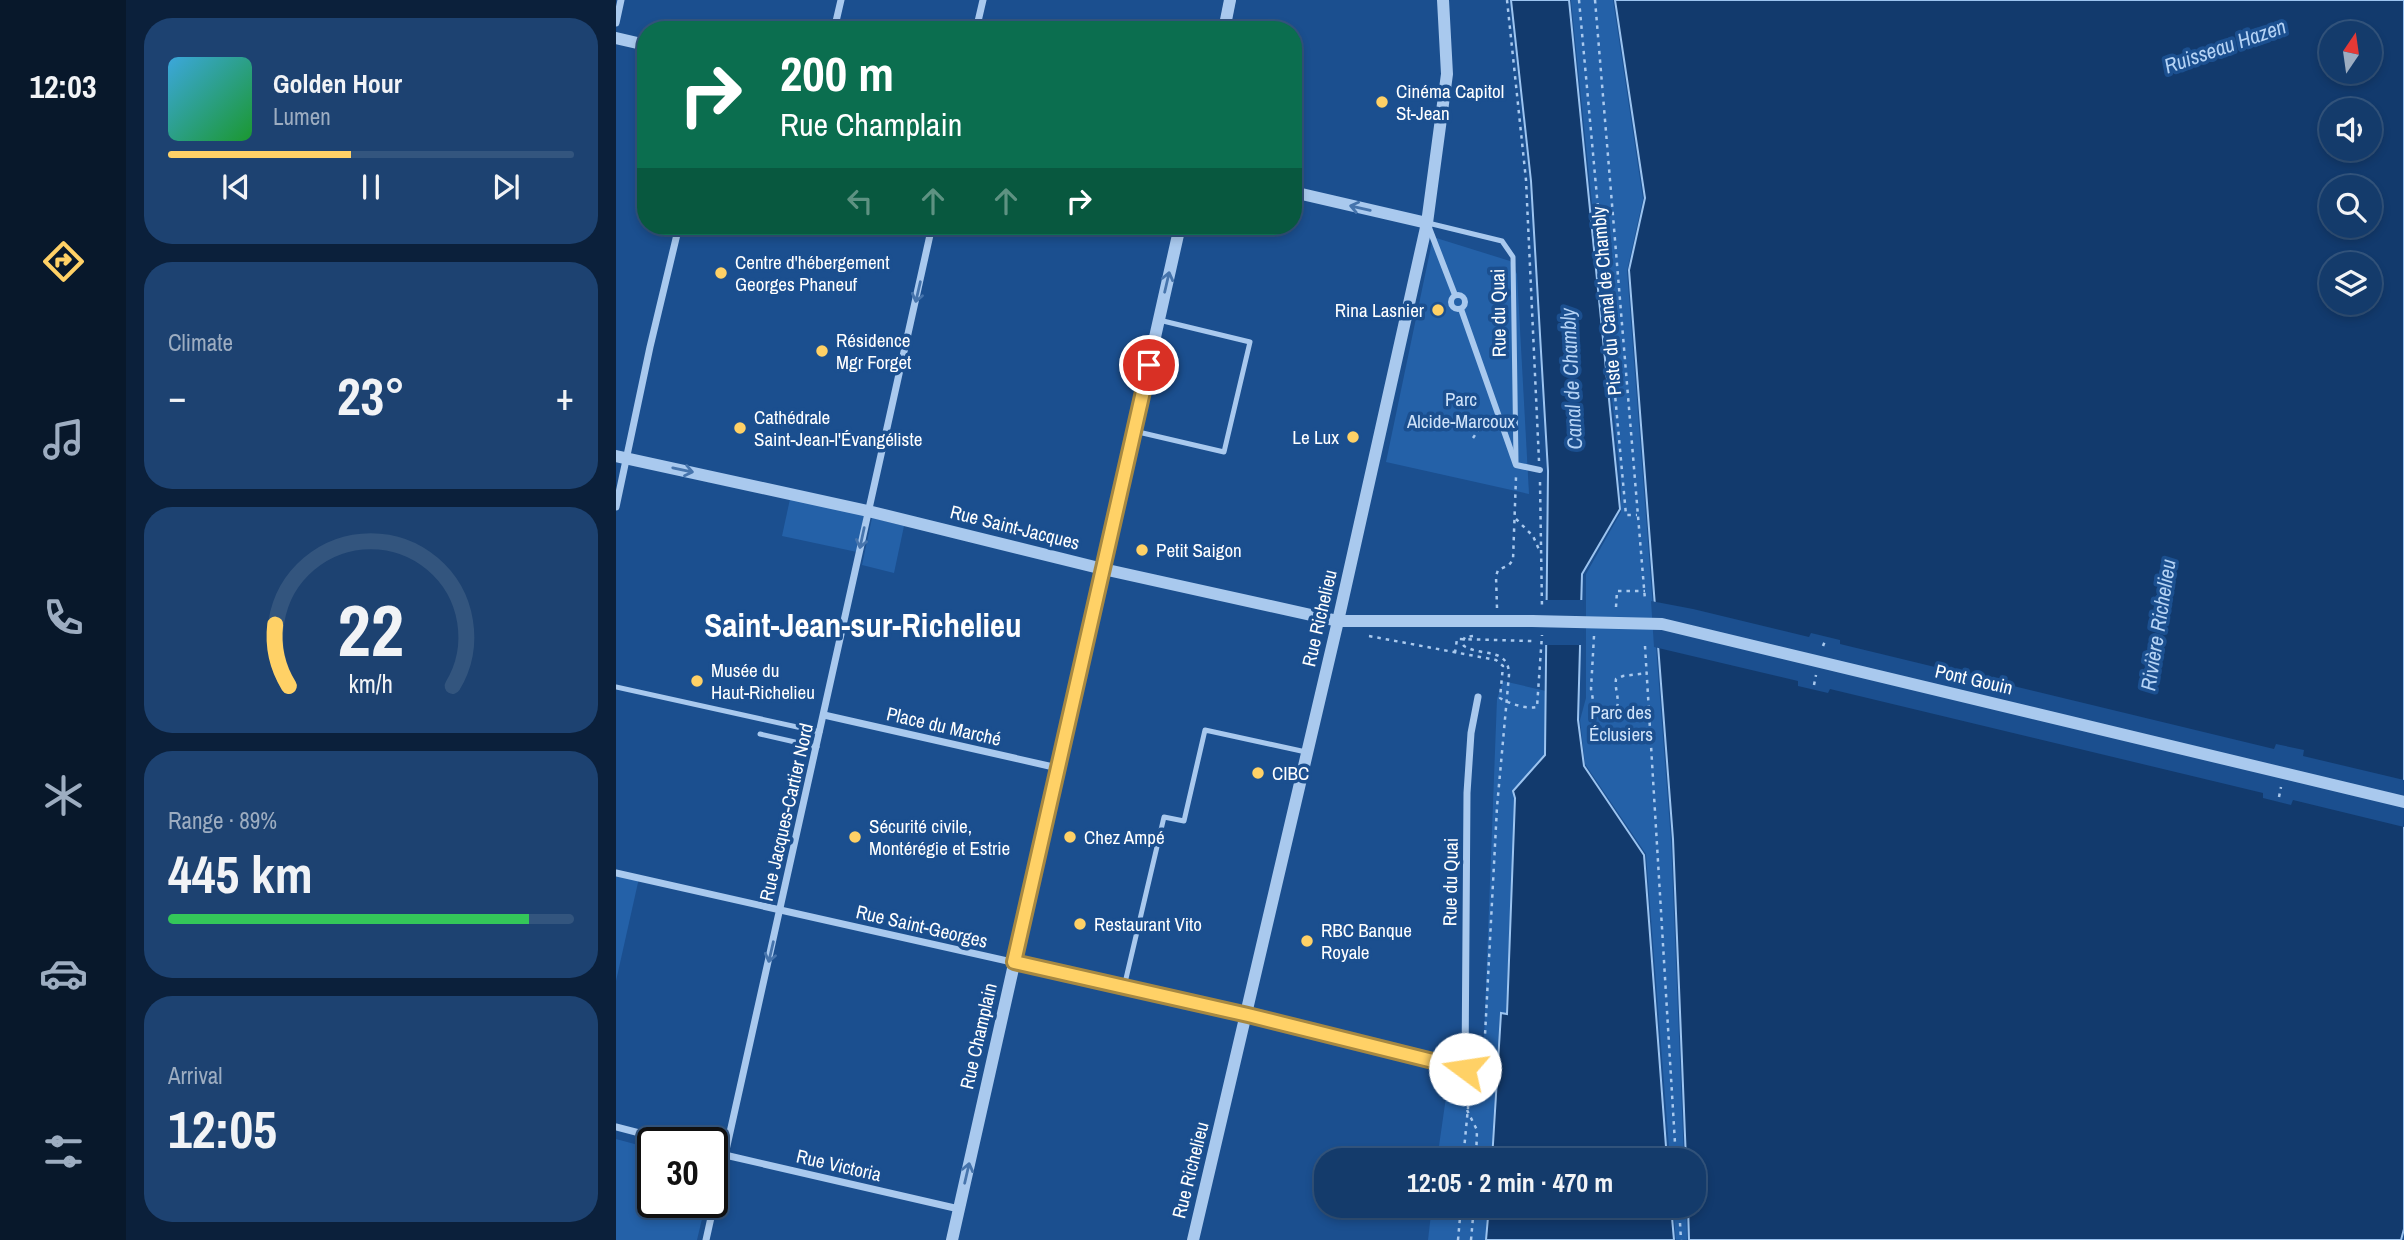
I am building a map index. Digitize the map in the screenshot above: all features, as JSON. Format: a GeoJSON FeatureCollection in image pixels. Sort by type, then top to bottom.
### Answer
{"type":"FeatureCollection","features":[{"type":"Feature","properties":{"kind":"street"},"geometry":{"type":"LineString","coordinates":[[616,23],[621,0]]}},
{"type":"Feature","properties":{"kind":"street"},"geometry":{"type":"LineString","coordinates":[[836,21],[841,0]]}},
{"type":"Feature","properties":{"kind":"street"},"geometry":{"type":"LineString","coordinates":[[978,21],[983,0]]}},
{"type":"Feature","properties":{"kind":"street"},"geometry":{"type":"LineString","coordinates":[[1226,21],[1230,0]]}},
{"type":"Feature","properties":{"kind":"street","name":"Rue Richelieu"},"geometry":{"type":"LineString","coordinates":[[1194,1240],[1248,1015],[1427,223],[1447,74],[1443,0]]}},
{"type":"Feature","properties":{"kind":"street"},"geometry":{"type":"LineString","coordinates":[[616,38],[637,43]]}},
{"type":"Feature","properties":{"kind":"street"},"geometry":{"type":"LineString","coordinates":[[1302,194],[1427,223],[1455,295],[1451,304],[1456,309],[1461,309],[1516,465],[1540,470]]}},
{"type":"Feature","properties":{"kind":"street"},"geometry":{"type":"LineString","coordinates":[[616,507],[621,457],[677,235]]}},
{"type":"Feature","properties":{"kind":"street","name":"Rue Jacques-Cartier Nord"},"geometry":{"type":"LineString","coordinates":[[728,1146],[930,235]]}},
{"type":"Feature","properties":{"kind":"street","name":"Rue Champlain"},"geometry":{"type":"LineString","coordinates":[[952,1240],[1178,235]]}},
{"type":"Feature","properties":{"kind":"street","name":"Rue Saint-Jacques"},"geometry":{"type":"LineString","coordinates":[[621,457],[868,511],[1103,569],[1338,621],[1532,621]]}},
{"type":"Feature","properties":{"kind":"street","name":"Pont Gouin"},"geometry":{"type":"LineString","coordinates":[[1532,621],[1662,624],[2404,802]]}},
{"type":"Feature","properties":{"kind":"street","name":"Rue du Quai"},"geometry":{"type":"LineString","coordinates":[[1468,1070],[1467,793],[1471,733],[1478,697]]}},
{"type":"Feature","properties":{"kind":"street","name":"Place du Marché"},"geometry":{"type":"LineString","coordinates":[[824,715],[1058,768]]}},
{"type":"Feature","properties":{"kind":"street","name":"Rue Saint-Georges"},"geometry":{"type":"LineString","coordinates":[[616,873],[1248,1015],[1468,1070]]}},
{"type":"Feature","properties":{"kind":"street"},"geometry":{"type":"LineString","coordinates":[[616,1127],[637,1132]]}},
{"type":"Feature","properties":{"kind":"street","name":"Rue Victoria"},"geometry":{"type":"LineString","coordinates":[[728,1155],[959,1209]]}},
{"type":"Feature","properties":{"kind":"street","name":"Rue Jacques-Cartier Nord"},"geometry":{"type":"LineString","coordinates":[[706,1240],[711,1218]]}},
{"type":"Feature","properties":{"kind":"lane","name":"Rue du Quai"},"geometry":{"type":"LineString","coordinates":[[1427,223],[1502,241],[1513,257],[1516,465]]}},
{"type":"Feature","properties":{"kind":"lane"},"geometry":{"type":"LineString","coordinates":[[1134,431],[1224,452],[1250,342],[1159,320]]}},
{"type":"Feature","properties":{"kind":"lane"},"geometry":{"type":"LineString","coordinates":[[616,687],[820,732]]}},
{"type":"Feature","properties":{"kind":"lane"},"geometry":{"type":"LineString","coordinates":[[1124,987],[1164,817],[1184,821],[1205,730],[1308,752]]}},
{"type":"Feature","properties":{"kind":"lane"},"geometry":{"type":"LineString","coordinates":[[760,734],[817,747]]}},
{"type":"Feature","properties":{"kind":"path"},"geometry":{"type":"LineString","coordinates":[[1507,0],[1526,180],[1540,470],[1542,611]]}},
{"type":"Feature","properties":{"kind":"path"},"geometry":{"type":"LineString","coordinates":[[1579,0],[1626,515],[1639,515]]}},
{"type":"Feature","properties":{"kind":"path","name":"Piste du Canal de Chambly"},"geometry":{"type":"LineString","coordinates":[[1595,0],[1645,600]]}},
{"type":"Feature","properties":{"kind":"path"},"geometry":{"type":"LineString","coordinates":[[1459,399],[1470,399]]}},
{"type":"Feature","properties":{"kind":"path"},"geometry":{"type":"LineString","coordinates":[[1473,438],[1479,429]]}},
{"type":"Feature","properties":{"kind":"path"},"geometry":{"type":"LineString","coordinates":[[1497,608],[1498,570],[1513,560],[1516,465]]}},
{"type":"Feature","properties":{"kind":"path"},"geometry":{"type":"LineString","coordinates":[[1516,519],[1533,536],[1541,555]]}},
{"type":"Feature","properties":{"kind":"path"},"geometry":{"type":"LineString","coordinates":[[1616,607],[1617,591],[1644,592]]}},
{"type":"Feature","properties":{"kind":"path"},"geometry":{"type":"LineString","coordinates":[[1364,635],[1500,662],[1503,671],[1500,698],[1531,708],[1537,707],[1542,633]]}},
{"type":"Feature","properties":{"kind":"path"},"geometry":{"type":"LineString","coordinates":[[1593,634],[1591,689],[1601,715],[1611,716],[1616,712],[1616,679],[1647,673]]}},
{"type":"Feature","properties":{"kind":"path"},"geometry":{"type":"LineString","coordinates":[[1455,653],[1457,639],[1532,641]]}},
{"type":"Feature","properties":{"kind":"path"},"geometry":{"type":"LineString","coordinates":[[1463,639],[1462,643],[1467,648],[1498,655],[1507,662],[1507,702],[1497,807],[1483,1073],[1468,1070],[1464,1148]]}},
{"type":"Feature","properties":{"kind":"path"},"geometry":{"type":"LineString","coordinates":[[1823,646],[1825,640]]}},
{"type":"Feature","properties":{"kind":"path"},"geometry":{"type":"LineString","coordinates":[[1646,646],[1675,1148]]}},
{"type":"Feature","properties":{"kind":"path"},"geometry":{"type":"LineString","coordinates":[[1814,685],[1817,672]]}},
{"type":"Feature","properties":{"kind":"path"},"geometry":{"type":"LineString","coordinates":[[2279,797],[2282,784]]}},
{"type":"Feature","properties":{"kind":"path"},"geometry":{"type":"LineString","coordinates":[[1467,1109],[1477,1130],[1476,1148]]}},
{"type":"Feature","properties":{"kind":"path"},"geometry":{"type":"LineString","coordinates":[[1458,1240],[1460,1218]]}},
{"type":"Feature","properties":{"kind":"path"},"geometry":{"type":"LineString","coordinates":[[1471,1240],[1473,1218]]}},
{"type":"Feature","properties":{"kind":"path"},"geometry":{"type":"LineString","coordinates":[[1680,1218],[1681,1240]]}},
{"type":"Feature","properties":{"kind":"green space","name":"Parc des Éclusiers"},"geometry":{"type":"Polygon","coordinates":[[[1571,0],[1613,0],[1643,199],[1627,271],[1671,841],[1684,1148],[1669,1148],[1646,854],[1585,764],[1580,720],[1586,698],[1586,574],[1621,512],[1621,485],[1571,0]]]}},
{"type":"Feature","properties":{"kind":"green space","name":"Parc Alcide-Marcoux"},"geometry":{"type":"Polygon","coordinates":[[[1433,237],[1510,261],[1517,274],[1529,494],[1386,462],[1433,237]]]}},
{"type":"Feature","properties":{"kind":"green space"},"geometry":{"type":"Polygon","coordinates":[[[790,499],[864,515],[857,552],[782,536],[790,499]]]}},
{"type":"Feature","properties":{"kind":"green space"},"geometry":{"type":"Polygon","coordinates":[[[872,518],[904,526],[894,573],[862,565],[872,518]]]}},
{"type":"Feature","properties":{"kind":"green space"},"geometry":{"type":"Polygon","coordinates":[[[1503,681],[1546,691],[1545,754],[1512,791],[1515,798],[1506,1013],[1500,1012],[1492,1148],[1439,1148],[1448,1083],[1482,1091],[1497,699],[1503,681]]]}},
{"type":"Feature","properties":{"kind":"green space"},"geometry":{"type":"Polygon","coordinates":[[[616,873],[639,878],[616,981],[616,873]]]}},
{"type":"Feature","properties":{"kind":"green space"},"geometry":{"type":"Polygon","coordinates":[[[616,1139],[637,1145],[637,1218],[702,1218],[697,1240],[616,1240],[616,1139]]]}},
{"type":"Feature","properties":{"kind":"green space"},"geometry":{"type":"Polygon","coordinates":[[[1431,1218],[1487,1218],[1486,1240],[1428,1240],[1431,1218]]]}},
{"type":"Feature","properties":{"kind":"green space"},"geometry":{"type":"Polygon","coordinates":[[[1674,1218],[1686,1218],[1687,1240],[1676,1240],[1674,1218]]]}},
{"type":"Feature","properties":{"kind":"water","name":"Canal de Chambly"},"geometry":{"type":"Polygon","coordinates":[[[1511,0],[1569,0],[1620,509],[1582,574],[1578,720],[1584,766],[1644,855],[1666,1148],[1493,1148],[1501,1013],[1507,1014],[1515,798],[1513,791],[1545,755],[1548,471],[1531,181],[1511,0]]]}},
{"type":"Feature","properties":{"kind":"water"},"geometry":{"type":"Polygon","coordinates":[[[1615,0],[2404,0],[2404,1229],[2401,1240],[1689,1240],[1688,1218],[1706,1218],[1706,1148],[1686,1148],[1673,839],[1629,270],[1645,198],[1615,0]]]}},
{"type":"Feature","properties":{"kind":"water"},"geometry":{"type":"Polygon","coordinates":[[[1488,1218],[1672,1218],[1674,1240],[1486,1240],[1488,1218]]]}},
{"type":"Feature","properties":{"kind":"pier"},"geometry":{"type":"Polygon","coordinates":[[[1543,600],[1584,600],[1583,645],[1543,645],[1543,600]]]}},
{"type":"Feature","properties":{"kind":"pier"},"geometry":{"type":"Polygon","coordinates":[[[1651,601],[1809,637],[1811,633],[1840,640],[1840,644],[2274,749],[2276,744],[2304,750],[2303,756],[2404,780],[2404,827],[2293,800],[2291,805],[2263,798],[2263,793],[1830,689],[1828,693],[1798,686],[1798,681],[1654,647],[1651,601]]]}},
{"type":"Feature","properties":{"kind":"place","name":"Cinéma Capitol St-Jean"},"geometry":{"type":"Point","coordinates":[1382,102]}},
{"type":"Feature","properties":{"kind":"place","name":"Centre d'hébergement Georges Phaneuf"},"geometry":{"type":"Point","coordinates":[721,273]}},
{"type":"Feature","properties":{"kind":"place","name":"Rina Lasnier"},"geometry":{"type":"Point","coordinates":[1438,310]}},
{"type":"Feature","properties":{"kind":"place","name":"Résidence Mgr Forget"},"geometry":{"type":"Point","coordinates":[822,351]}},
{"type":"Feature","properties":{"kind":"place","name":"Cathédrale Saint-Jean-l'Évangéliste"},"geometry":{"type":"Point","coordinates":[740,428]}},
{"type":"Feature","properties":{"kind":"place","name":"Le Lux"},"geometry":{"type":"Point","coordinates":[1353,437]}},
{"type":"Feature","properties":{"kind":"place","name":"Petit Saigon"},"geometry":{"type":"Point","coordinates":[1142,550]}},
{"type":"Feature","properties":{"kind":"place","name":"Musée du Haut-Richelieu"},"geometry":{"type":"Point","coordinates":[697,681]}},
{"type":"Feature","properties":{"kind":"place","name":"CIBC"},"geometry":{"type":"Point","coordinates":[1258,773]}},
{"type":"Feature","properties":{"kind":"place","name":"Sécurité civile, Montérégie et Estrie"},"geometry":{"type":"Point","coordinates":[855,837]}},
{"type":"Feature","properties":{"kind":"place","name":"Chez Ampé"},"geometry":{"type":"Point","coordinates":[1070,837]}},
{"type":"Feature","properties":{"kind":"place","name":"Restaurant Vito"},"geometry":{"type":"Point","coordinates":[1080,924]}},
{"type":"Feature","properties":{"kind":"place","name":"RBC Banque Royale"},"geometry":{"type":"Point","coordinates":[1307,941]}},
{"type":"Feature","properties":{"kind":"district","name":"Saint-Jean-sur-Richelieu"},"geometry":{"type":"Point","coordinates":[863,625]}},
{"type":"Feature","properties":{"kind":"route"},"geometry":{"type":"LineString","coordinates":[[1149,365],[1014,962],[1248,1015],[1465,1069]]}},
{"type":"Feature","properties":{"kind":"water label","name":"Ruisseau Hazen"},"geometry":{"type":"Point","coordinates":[2225,46]}},
{"type":"Feature","properties":{"kind":"water label","name":"Rivière Richelieu"},"geometry":{"type":"Point","coordinates":[2158,625]}}]}
